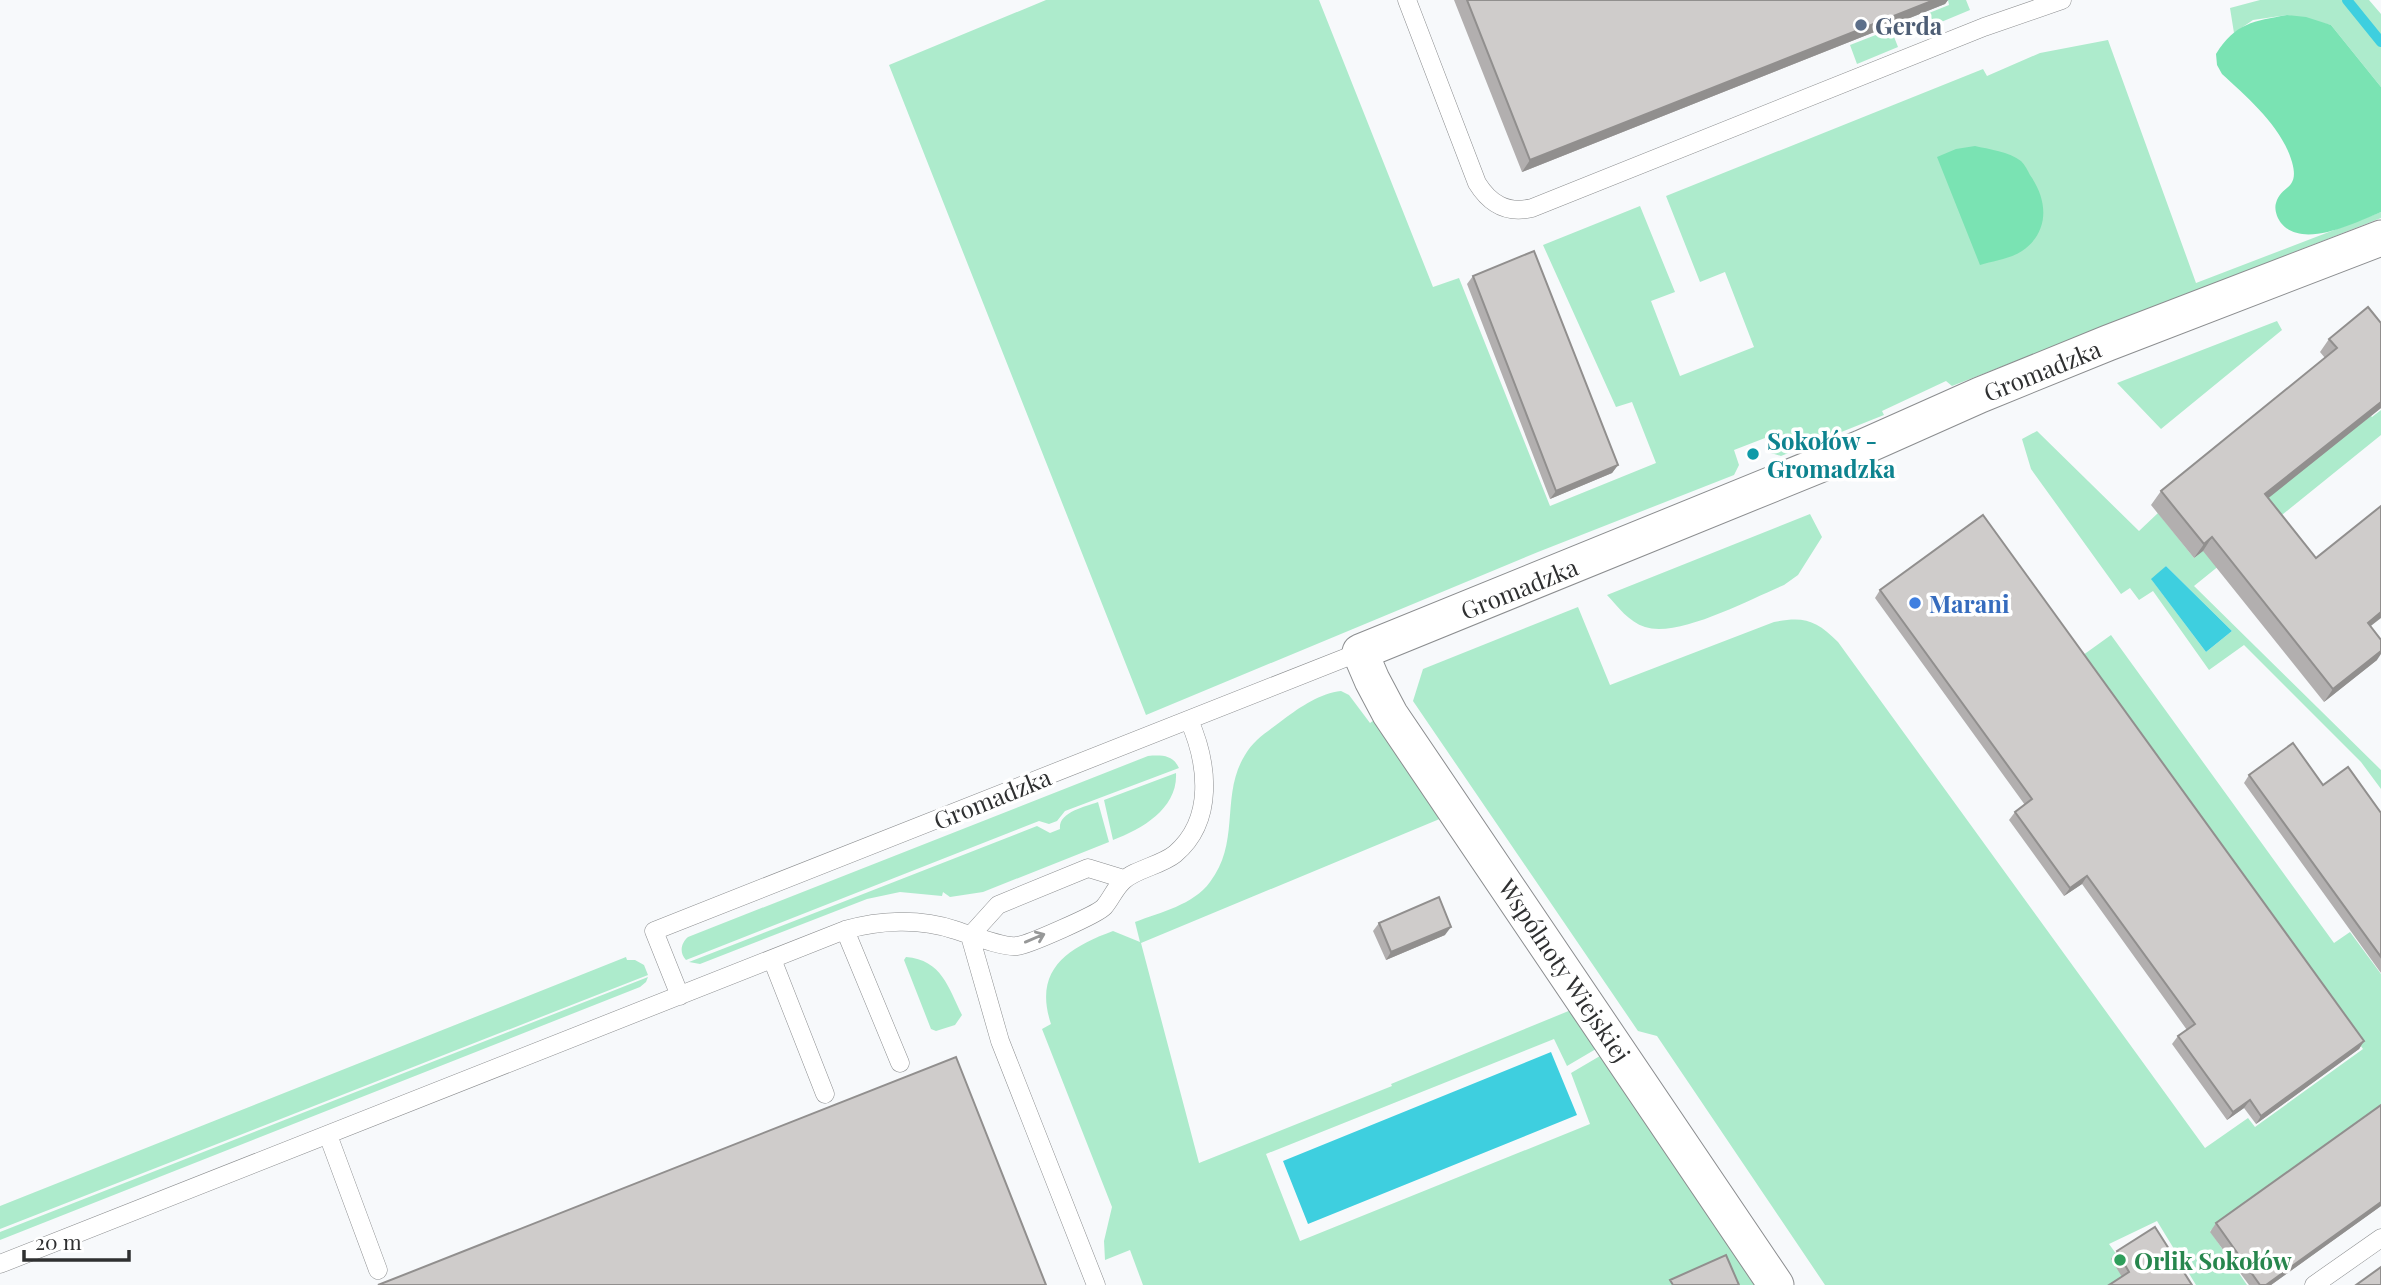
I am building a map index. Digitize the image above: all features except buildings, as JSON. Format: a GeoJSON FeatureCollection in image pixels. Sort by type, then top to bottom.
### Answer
{"type":"FeatureCollection","features":[{"type":"Feature","properties":{"kind":"street","name":"Gromadzka"},"geometry":{"type":"LineString","coordinates":[[1360,652],[1861,448],[1980,395],[2108,343],[2381,238]]}},
{"type":"Feature","properties":{"kind":"street","name":"Wspólnoty Wiejskiej"},"geometry":{"type":"LineString","coordinates":[[1360,652],[1390,714],[1776,1285]]}},
{"type":"Feature","properties":{"kind":"lane"},"geometry":{"type":"LineString","coordinates":[[1407,0],[1478,183],[1490,200],[1506,209],[1515,210],[1532,208],[1984,27],[2062,0]]}},
{"type":"Feature","properties":{"kind":"lane","name":"Gromadzka"},"geometry":{"type":"LineString","coordinates":[[681,996],[654,931],[1360,652]]}},
{"type":"Feature","properties":{"kind":"lane"},"geometry":{"type":"LineString","coordinates":[[0,1264],[845,930],[895,921],[942,926],[1016,947],[1103,909],[1124,879],[1160,864],[1175,854],[1196,825],[1203,799],[1204,764],[1189,720]]}},
{"type":"Feature","properties":{"kind":"lane"},"geometry":{"type":"LineString","coordinates":[[970,936],[998,905],[1088,868],[1124,879]]}},
{"type":"Feature","properties":{"kind":"lane"},"geometry":{"type":"LineString","coordinates":[[845,930],[900,1063]]}},
{"type":"Feature","properties":{"kind":"lane"},"geometry":{"type":"LineString","coordinates":[[970,936],[1000,1041],[1096,1285]]}},
{"type":"Feature","properties":{"kind":"lane"},"geometry":{"type":"LineString","coordinates":[[772,959],[825,1094]]}},
{"type":"Feature","properties":{"kind":"lane"},"geometry":{"type":"LineString","coordinates":[[328,1135],[378,1270]]}},
{"type":"Feature","properties":{"kind":"lane"},"geometry":{"type":"LineString","coordinates":[[2314,1285],[2381,1238]]}},
{"type":"Feature","properties":{"kind":"green space"},"geometry":{"type":"Polygon","coordinates":[[[1046,0],[1319,0],[1433,287],[1459,278],[1550,506],[1656,463],[1632,402],[1616,407],[1543,245],[1640,206],[1675,292],[1651,301],[1680,376],[1754,347],[1725,272],[1700,282],[1666,196],[1983,69],[1987,76],[2040,53],[2108,40],[2196,283],[2381,212],[2381,218],[1952,386],[1946,381],[1882,411],[1884,415],[1781,456],[1771,453],[1765,438],[1734,450],[1739,465],[1734,475],[1538,552],[1146,715],[889,65],[1046,0]]]}},
{"type":"Feature","properties":{"kind":"green space"},"geometry":{"type":"Polygon","coordinates":[[[1948,0],[1966,0],[1970,10],[1934,25],[1929,13],[1949,5],[1948,0]]]}},
{"type":"Feature","properties":{"kind":"green space"},"geometry":{"type":"Polygon","coordinates":[[[2260,0],[2369,0],[2381,14],[2381,87],[2331,25],[2287,15],[2253,20],[2234,33],[2230,8],[2260,0]]]}},
{"type":"Feature","properties":{"kind":"green space"},"geometry":{"type":"Polygon","coordinates":[[[2287,15],[2306,17],[2331,25],[2381,87],[2381,212],[2344,227],[2316,234],[2291,231],[2281,223],[2277,216],[2276,203],[2294,178],[2287,149],[2263,114],[2222,74],[2217,65],[2216,54],[2238,30],[2255,22],[2287,15]]]}},
{"type":"Feature","properties":{"kind":"green space"},"geometry":{"type":"Polygon","coordinates":[[[1891,29],[1898,47],[1857,64],[1850,45],[1891,29]]]}},
{"type":"Feature","properties":{"kind":"green space"},"geometry":{"type":"Polygon","coordinates":[[[1975,146],[2005,153],[2021,161],[2036,185],[2043,205],[2042,225],[2031,243],[2017,254],[1980,265],[1937,157],[1956,149],[1975,146]]]}},
{"type":"Feature","properties":{"kind":"green space"},"geometry":{"type":"Polygon","coordinates":[[[2277,321],[2282,330],[2161,429],[2117,383],[2277,321]]]}},
{"type":"Feature","properties":{"kind":"green space"},"geometry":{"type":"Polygon","coordinates":[[[2381,410],[2381,435],[2194,586],[2381,770],[2381,789],[2361,762],[2244,645],[2209,670],[2153,591],[2139,600],[2130,588],[2121,594],[2031,469],[2022,439],[2037,431],[2139,531],[2158,513],[2194,558],[2370,415],[2372,417],[2381,410]],[[2166,566],[2152,580],[2206,652],[2232,631],[2166,566]]]}},
{"type":"Feature","properties":{"kind":"green space"},"geometry":{"type":"Polygon","coordinates":[[[1810,514],[1822,537],[1798,575],[1784,585],[1714,615],[1676,627],[1645,627],[1629,618],[1607,595],[1810,514]]]}},
{"type":"Feature","properties":{"kind":"green space"},"geometry":{"type":"Polygon","coordinates":[[[1578,607],[1610,685],[1774,622],[1802,620],[1816,624],[1830,635],[1838,642],[2205,1148],[2248,1118],[2255,1127],[2363,1049],[2079,658],[2111,635],[2334,943],[2350,932],[2381,974],[2381,1108],[2210,1231],[2247,1285],[2196,1285],[2157,1221],[2109,1244],[2117,1255],[2181,1285],[1825,1285],[1657,1036],[1638,1031],[1413,701],[1423,669],[1578,607]]]}},
{"type":"Feature","properties":{"kind":"green space"},"geometry":{"type":"Polygon","coordinates":[[[1341,691],[1349,695],[1370,723],[1377,718],[1442,818],[1141,943],[1199,1163],[1392,1086],[1391,1084],[1571,1010],[1601,1046],[1567,1066],[1554,1039],[1266,1154],[1300,1241],[1590,1124],[1571,1073],[1605,1053],[1762,1285],[1143,1285],[1130,1250],[1105,1260],[1104,1241],[1112,1207],[1042,1029],[1051,1024],[1047,989],[1051,975],[1068,954],[1113,931],[1140,942],[1135,922],[1176,907],[1203,890],[1219,867],[1225,851],[1233,786],[1249,749],[1263,735],[1304,705],[1341,691]]]}},
{"type":"Feature","properties":{"kind":"green space"},"geometry":{"type":"Polygon","coordinates":[[[1148,756],[1174,760],[1179,768],[1065,811],[1057,821],[1049,824],[1039,821],[686,960],[682,954],[682,945],[688,937],[1148,756]]]}},
{"type":"Feature","properties":{"kind":"green space"},"geometry":{"type":"Polygon","coordinates":[[[1176,773],[1175,785],[1165,807],[1136,830],[1113,840],[1104,800],[1176,773]]]}},
{"type":"Feature","properties":{"kind":"green space"},"geometry":{"type":"Polygon","coordinates":[[[1098,802],[1109,842],[983,892],[950,897],[943,892],[942,896],[900,892],[867,899],[700,964],[689,962],[1037,826],[1050,833],[1060,829],[1063,818],[1068,814],[1098,802]]]}},
{"type":"Feature","properties":{"kind":"green space"},"geometry":{"type":"Polygon","coordinates":[[[626,957],[627,960],[635,960],[644,965],[648,975],[0,1229],[0,1206],[626,957]]]}},
{"type":"Feature","properties":{"kind":"green space"},"geometry":{"type":"Polygon","coordinates":[[[906,957],[928,963],[948,985],[962,1015],[955,1025],[936,1031],[931,1029],[904,960],[906,957]]]}},
{"type":"Feature","properties":{"kind":"green space"},"geometry":{"type":"Polygon","coordinates":[[[648,977],[640,987],[0,1240],[0,1232],[648,977]]]}},
{"type":"Feature","properties":{"kind":"water"},"geometry":{"type":"Polygon","coordinates":[[[2166,566],[2232,631],[2206,652],[2151,579],[2166,566]]]}},
{"type":"Feature","properties":{"kind":"water"},"geometry":{"type":"Polygon","coordinates":[[[1551,1052],[1577,1115],[1308,1224],[1283,1161],[1551,1052]]]}},
{"type":"Feature","properties":{"kind":"waterway"},"geometry":{"type":"LineString","coordinates":[[2347,0],[2381,42]]}},
{"type":"Feature","properties":{"kind":"place","name":"Gerda"},"geometry":{"type":"Point","coordinates":[1861,25]}},
{"type":"Feature","properties":{"kind":"place","name":"Sokołów - Gromadzka"},"geometry":{"type":"Point","coordinates":[1753,454]}},
{"type":"Feature","properties":{"kind":"place","name":"Marani"},"geometry":{"type":"Point","coordinates":[1915,603]}},
{"type":"Feature","properties":{"kind":"place","name":"Orlik Sokołów"},"geometry":{"type":"Point","coordinates":[2120,1260]}}]}
